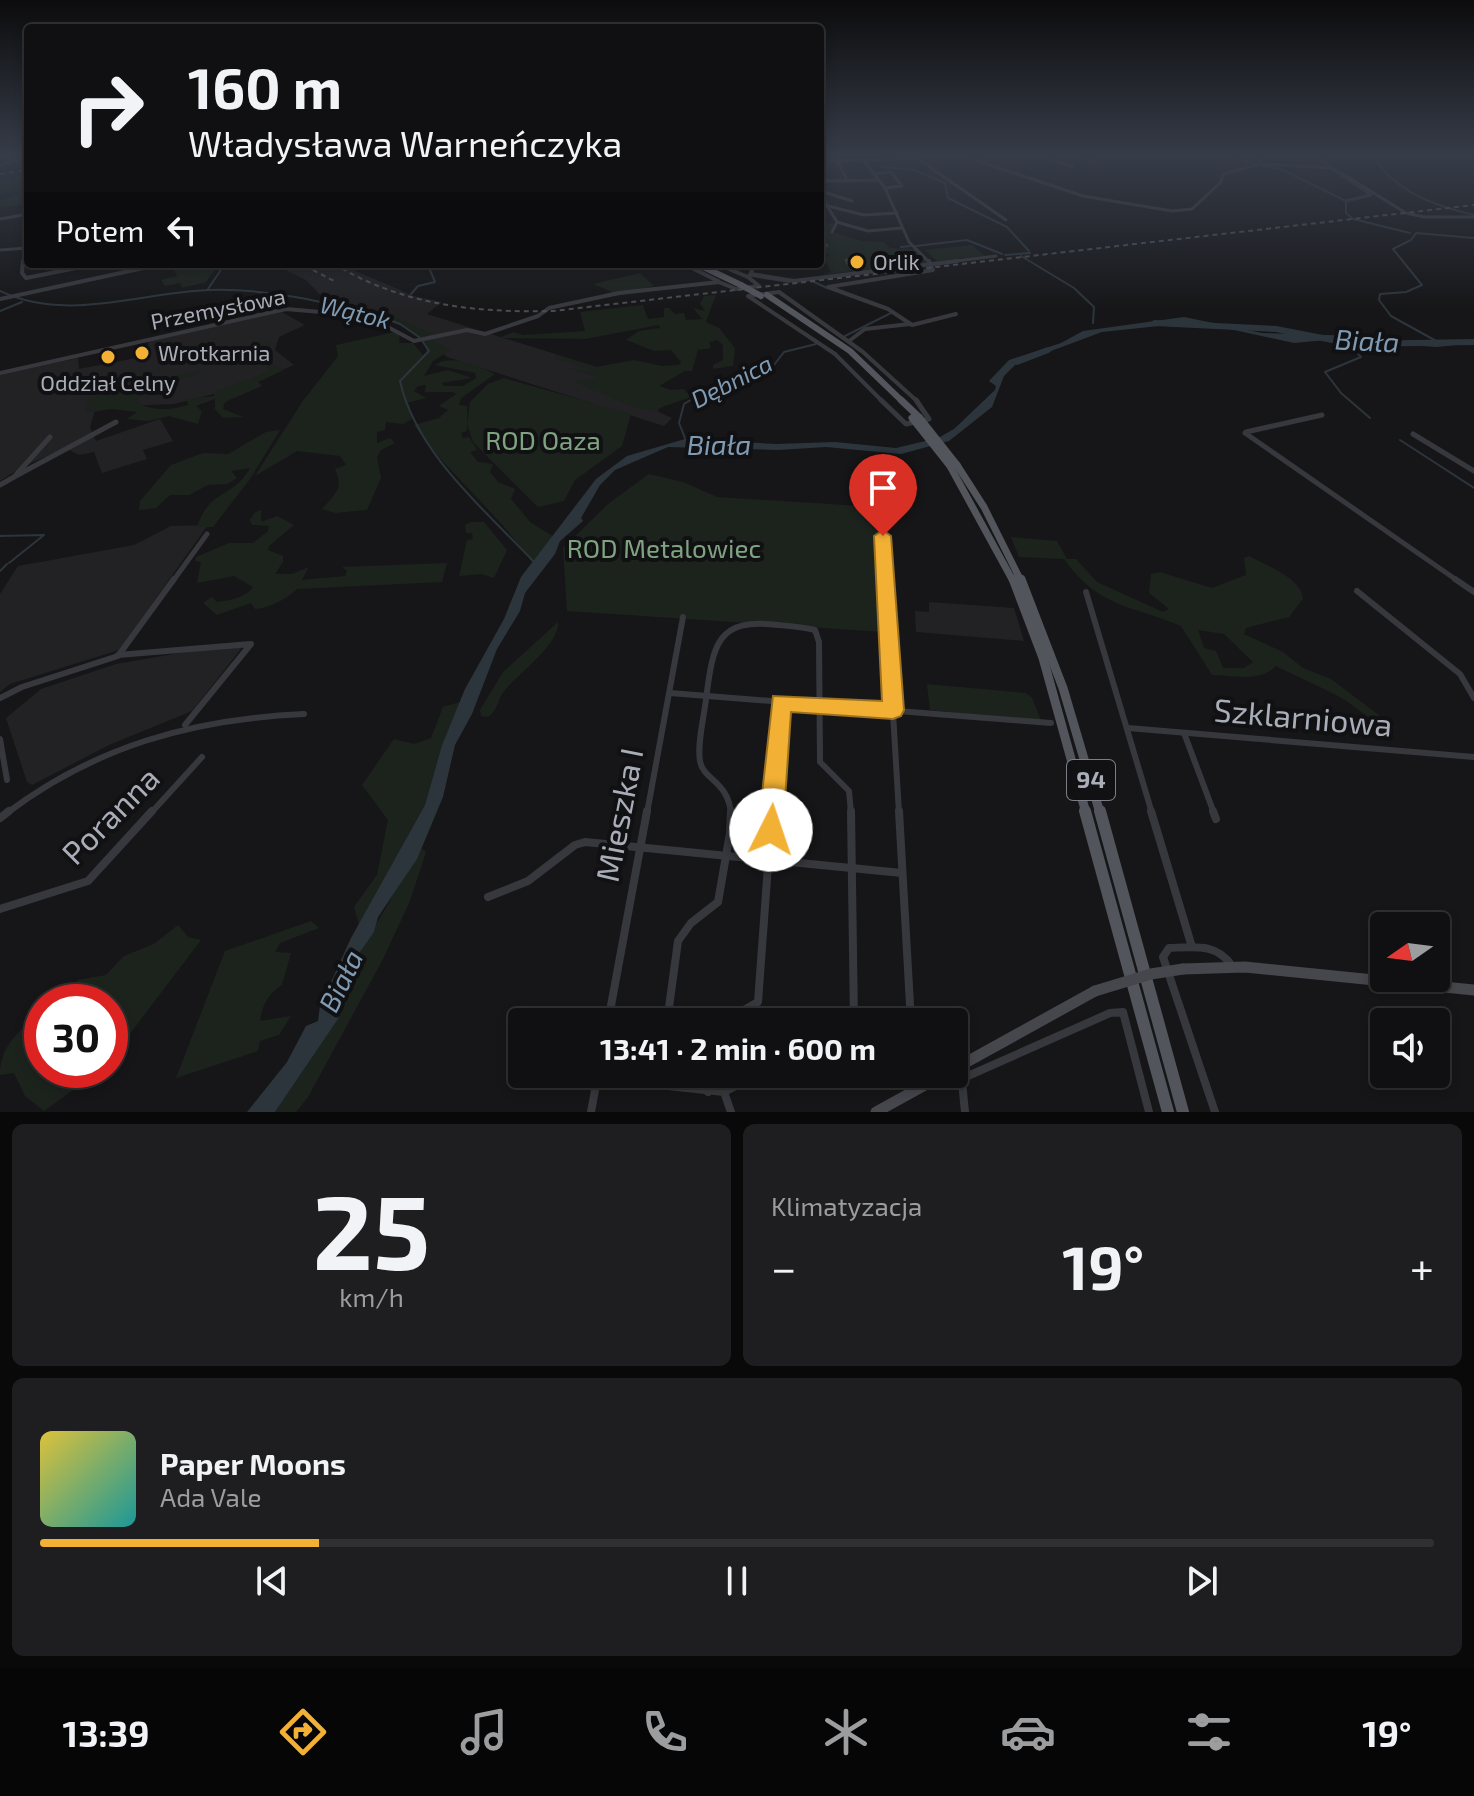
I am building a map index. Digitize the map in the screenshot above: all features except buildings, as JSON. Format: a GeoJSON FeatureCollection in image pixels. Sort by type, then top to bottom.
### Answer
{"type":"FeatureCollection","features":[{"type":"Feature","properties":{"kind":"main road","name":"94"},"geometry":{"type":"LineString","coordinates":[[710,268],[747,280]]}},
{"type":"Feature","properties":{"kind":"main road","name":"94"},"geometry":{"type":"LineString","coordinates":[[715,268],[747,280],[764,296],[845,352],[916,417],[954,465],[1011,554],[1054,659],[1183,1112]]}},
{"type":"Feature","properties":{"kind":"main road","name":"94"},"geometry":{"type":"LineString","coordinates":[[954,465],[1007,564],[1043,658],[1168,1112]]}},
{"type":"Feature","properties":{"kind":"street"},"geometry":{"type":"LineString","coordinates":[[828,207],[837,222],[868,231],[902,228]]}},
{"type":"Feature","properties":{"kind":"street"},"geometry":{"type":"LineString","coordinates":[[836,207],[864,215],[897,213]]}},
{"type":"Feature","properties":{"kind":"street"},"geometry":{"type":"LineString","coordinates":[[894,207],[909,242],[933,270],[827,286],[894,311],[910,324]]}},
{"type":"Feature","properties":{"kind":"street"},"geometry":{"type":"LineString","coordinates":[[987,207],[1006,220]]}},
{"type":"Feature","properties":{"kind":"street"},"geometry":{"type":"LineString","coordinates":[[1146,207],[1172,211],[1194,207]]}},
{"type":"Feature","properties":{"kind":"street"},"geometry":{"type":"LineString","coordinates":[[1396,207],[1414,216],[1448,213],[1474,217]]}},
{"type":"Feature","properties":{"kind":"street"},"geometry":{"type":"LineString","coordinates":[[0,219],[24,215]]}},
{"type":"Feature","properties":{"kind":"street"},"geometry":{"type":"LineString","coordinates":[[832,232],[837,222]]}},
{"type":"Feature","properties":{"kind":"street"},"geometry":{"type":"LineString","coordinates":[[824,248],[827,245]]}},
{"type":"Feature","properties":{"kind":"street"},"geometry":{"type":"LineString","coordinates":[[0,250],[24,248]]}},
{"type":"Feature","properties":{"kind":"street"},"geometry":{"type":"LineString","coordinates":[[747,280],[794,281],[996,256]]}},
{"type":"Feature","properties":{"kind":"street"},"geometry":{"type":"LineString","coordinates":[[24,260],[22,273],[26,278],[76,268]]}},
{"type":"Feature","properties":{"kind":"street"},"geometry":{"type":"LineString","coordinates":[[846,260],[857,273]]}},
{"type":"Feature","properties":{"kind":"street"},"geometry":{"type":"LineString","coordinates":[[2,298],[143,268]]}},
{"type":"Feature","properties":{"kind":"street"},"geometry":{"type":"LineString","coordinates":[[692,268],[736,289],[759,286],[724,268]]}},
{"type":"Feature","properties":{"kind":"street"},"geometry":{"type":"LineString","coordinates":[[747,280],[752,268]]}},
{"type":"Feature","properties":{"kind":"street","name":"Przemysłowa"},"geometry":{"type":"LineString","coordinates":[[0,373],[286,309],[367,316],[392,326],[410,341],[467,330],[488,333],[538,316],[547,308],[607,295],[719,282]]}},
{"type":"Feature","properties":{"kind":"street"},"geometry":{"type":"LineString","coordinates":[[779,292],[849,341],[929,414],[929,419],[906,424],[835,354],[748,295],[779,292]]}},
{"type":"Feature","properties":{"kind":"street"},"geometry":{"type":"LineString","coordinates":[[849,341],[865,329],[956,314]]}},
{"type":"Feature","properties":{"kind":"street"},"geometry":{"type":"LineString","coordinates":[[1322,415],[1245,433],[1474,592]]}},
{"type":"Feature","properties":{"kind":"street"},"geometry":{"type":"LineString","coordinates":[[0,485],[116,422]]}},
{"type":"Feature","properties":{"kind":"street"},"geometry":{"type":"LineString","coordinates":[[1413,434],[1474,471]]}},
{"type":"Feature","properties":{"kind":"street"},"geometry":{"type":"LineString","coordinates":[[14,477],[50,437]]}},
{"type":"Feature","properties":{"kind":"street"},"geometry":{"type":"LineString","coordinates":[[881,511],[910,1008]]}},
{"type":"Feature","properties":{"kind":"street"},"geometry":{"type":"LineString","coordinates":[[118,655],[207,534]]}},
{"type":"Feature","properties":{"kind":"street"},"geometry":{"type":"LineString","coordinates":[[1357,591],[1460,674],[1474,698]]}},
{"type":"Feature","properties":{"kind":"street"},"geometry":{"type":"LineString","coordinates":[[1086,592],[1192,947]]}},
{"type":"Feature","properties":{"kind":"street","name":"Mieszka I"},"geometry":{"type":"LineString","coordinates":[[611,1008],[683,617]]}},
{"type":"Feature","properties":{"kind":"street"},"geometry":{"type":"LineString","coordinates":[[669,1008],[678,941],[691,923],[718,902],[731,806],[723,785],[700,765],[715,648],[725,631],[741,624],[808,628],[815,630],[819,642],[820,762],[826,772],[847,787],[851,797],[854,1008]]}},
{"type":"Feature","properties":{"kind":"street"},"geometry":{"type":"LineString","coordinates":[[0,698],[22,687],[118,655],[251,644],[184,725]]}},
{"type":"Feature","properties":{"kind":"street"},"geometry":{"type":"LineString","coordinates":[[670,693],[1051,723]]}},
{"type":"Feature","properties":{"kind":"street"},"geometry":{"type":"LineString","coordinates":[[748,1008],[758,1002],[780,702]]}},
{"type":"Feature","properties":{"kind":"street"},"geometry":{"type":"LineString","coordinates":[[0,818],[62,772],[133,741],[184,725],[254,714],[304,714]]}},
{"type":"Feature","properties":{"kind":"street","name":"Szklarniowa"},"geometry":{"type":"LineString","coordinates":[[1128,728],[1474,757]]}},
{"type":"Feature","properties":{"kind":"street"},"geometry":{"type":"LineString","coordinates":[[1184,733],[1216,819]]}},
{"type":"Feature","properties":{"kind":"street"},"geometry":{"type":"LineString","coordinates":[[0,739],[7,780]]}},
{"type":"Feature","properties":{"kind":"street","name":"Poranna"},"geometry":{"type":"LineString","coordinates":[[0,909],[88,881],[202,757]]}},
{"type":"Feature","properties":{"kind":"street"},"geometry":{"type":"LineString","coordinates":[[488,897],[528,881],[575,845],[585,842],[641,850],[902,873]]}},
{"type":"Feature","properties":{"kind":"street"},"geometry":{"type":"LineString","coordinates":[[1215,1112],[1163,957],[1169,948],[1215,947],[1233,966]]}},
{"type":"Feature","properties":{"kind":"street"},"geometry":{"type":"LineString","coordinates":[[968,1064],[1095,991],[1141,977],[1183,969],[1233,966],[1474,990]]}},
{"type":"Feature","properties":{"kind":"street"},"geometry":{"type":"LineString","coordinates":[[968,1067],[1110,1013],[1123,1012],[1149,1112]]}},
{"type":"Feature","properties":{"kind":"street"},"geometry":{"type":"LineString","coordinates":[[591,1112],[595,1088]]}},
{"type":"Feature","properties":{"kind":"street"},"geometry":{"type":"LineString","coordinates":[[679,1088],[708,1092],[724,1092],[732,1088]]}},
{"type":"Feature","properties":{"kind":"street"},"geometry":{"type":"LineString","coordinates":[[708,1088],[708,1092]]}},
{"type":"Feature","properties":{"kind":"street"},"geometry":{"type":"LineString","coordinates":[[876,1112],[922,1088]]}},
{"type":"Feature","properties":{"kind":"street"},"geometry":{"type":"LineString","coordinates":[[958,1088],[965,1112]]}},
{"type":"Feature","properties":{"kind":"street"},"geometry":{"type":"LineString","coordinates":[[724,1092],[731,1112]]}},
{"type":"Feature","properties":{"kind":"shaded area"},"geometry":{"type":"Polygon","coordinates":[[[281,268],[348,268],[414,296],[442,302],[427,314],[677,392],[657,411],[672,418],[664,426],[447,357],[407,323],[327,302],[306,280],[281,268]]]}},
{"type":"Feature","properties":{"kind":"shaded area"},"geometry":{"type":"Polygon","coordinates":[[[282,312],[305,325],[279,337],[275,350],[294,365],[237,388],[174,404],[96,407],[90,427],[96,441],[160,419],[173,441],[143,450],[147,459],[102,473],[94,452],[79,455],[66,448],[22,467],[0,481],[0,374],[78,358],[79,369],[146,356],[149,340],[282,312]]]}},
{"type":"Feature","properties":{"kind":"shaded area"},"geometry":{"type":"Polygon","coordinates":[[[208,525],[119,650],[10,684],[0,692],[0,594],[18,566],[134,545],[171,526],[208,525]]]}},
{"type":"Feature","properties":{"kind":"shaded area"},"geometry":{"type":"Polygon","coordinates":[[[929,602],[1014,608],[1024,641],[916,632],[915,611],[929,612],[929,602]]]}},
{"type":"Feature","properties":{"kind":"shaded area"},"geometry":{"type":"Polygon","coordinates":[[[244,645],[192,711],[109,745],[32,785],[27,782],[6,718],[41,689],[116,664],[220,646],[244,645]]]}},
{"type":"Feature","properties":{"kind":"green space"},"geometry":{"type":"Polygon","coordinates":[[[835,223],[830,231],[861,241],[884,242],[890,248],[915,249],[928,263],[821,275],[831,272],[824,259],[829,255],[824,252],[827,246],[824,244],[824,224],[835,223]]]}},
{"type":"Feature","properties":{"kind":"green space"},"geometry":{"type":"Polygon","coordinates":[[[972,245],[985,256],[937,261],[925,250],[972,245]]]}},
{"type":"Feature","properties":{"kind":"green space"},"geometry":{"type":"Polygon","coordinates":[[[173,268],[216,268],[206,282],[182,288],[180,283],[165,286],[161,280],[177,276],[173,268]]]}},
{"type":"Feature","properties":{"kind":"green space"},"geometry":{"type":"Polygon","coordinates":[[[640,273],[654,286],[645,288],[693,286],[591,299],[612,292],[593,284],[640,273]]]}},
{"type":"Feature","properties":{"kind":"green space"},"geometry":{"type":"Polygon","coordinates":[[[716,295],[706,322],[719,328],[735,348],[733,366],[713,369],[713,365],[723,360],[723,345],[717,340],[709,342],[711,348],[698,350],[692,371],[685,371],[659,386],[671,390],[684,389],[691,397],[651,411],[633,407],[573,381],[600,378],[561,367],[601,373],[553,358],[556,355],[596,367],[634,360],[662,366],[679,365],[681,362],[671,350],[654,351],[626,340],[639,331],[660,328],[659,325],[585,339],[499,338],[513,332],[523,335],[585,331],[580,312],[643,305],[648,319],[664,317],[664,308],[669,308],[675,314],[684,313],[686,320],[702,319],[693,308],[705,311],[700,304],[704,296],[716,295]]]}},
{"type":"Feature","properties":{"kind":"green space"},"geometry":{"type":"Polygon","coordinates":[[[378,311],[432,333],[426,337],[451,350],[433,361],[424,376],[448,370],[472,378],[441,383],[444,386],[463,386],[476,378],[475,373],[435,365],[448,360],[465,362],[495,374],[461,398],[459,405],[467,406],[467,431],[461,433],[463,438],[469,437],[477,450],[470,452],[478,462],[493,464],[490,472],[498,482],[515,489],[511,499],[530,522],[554,537],[532,562],[414,425],[439,418],[448,410],[439,406],[456,394],[453,392],[425,392],[426,385],[418,386],[414,391],[426,398],[407,403],[412,419],[403,424],[386,422],[385,430],[377,432],[377,443],[390,438],[395,443],[381,450],[377,457],[381,478],[367,510],[335,513],[322,509],[338,486],[335,469],[346,465],[340,456],[297,451],[255,476],[302,402],[338,356],[336,345],[395,332],[400,336],[399,343],[413,343],[423,355],[426,352],[427,345],[404,327],[377,315],[378,311]]]}},
{"type":"Feature","properties":{"kind":"green space"},"geometry":{"type":"Polygon","coordinates":[[[271,342],[266,353],[268,360],[284,370],[258,382],[262,386],[225,402],[223,409],[243,417],[223,418],[215,409],[215,399],[196,406],[202,411],[198,424],[169,416],[148,421],[127,419],[137,412],[112,409],[85,413],[88,398],[204,369],[188,378],[151,389],[137,401],[147,407],[168,409],[188,405],[187,399],[214,396],[214,392],[269,371],[256,349],[216,364],[271,342]]]}},
{"type":"Feature","properties":{"kind":"green space","name":"ROD Oaza"},"geometry":{"type":"Polygon","coordinates":[[[504,378],[631,414],[622,446],[575,480],[564,501],[538,507],[473,442],[467,424],[470,402],[488,384],[504,378]]]}},
{"type":"Feature","properties":{"kind":"green space"},"geometry":{"type":"Polygon","coordinates":[[[280,430],[250,479],[213,527],[197,527],[208,506],[237,485],[250,468],[231,471],[237,478],[227,484],[208,485],[189,495],[170,495],[156,508],[139,510],[140,501],[171,465],[203,453],[228,454],[266,432],[280,430]]]}},
{"type":"Feature","properties":{"kind":"green space","name":"ROD Metalowiec"},"geometry":{"type":"Polygon","coordinates":[[[649,474],[683,482],[717,497],[877,507],[883,632],[567,611],[563,548],[608,504],[649,474]]]}},
{"type":"Feature","properties":{"kind":"green space"},"geometry":{"type":"Polygon","coordinates":[[[261,510],[261,522],[277,516],[294,525],[269,546],[268,550],[283,556],[283,562],[275,574],[292,574],[309,567],[302,580],[345,576],[347,571],[342,567],[447,563],[442,582],[297,589],[266,607],[255,609],[251,603],[217,615],[203,603],[212,597],[217,602],[237,598],[253,587],[234,576],[197,583],[201,562],[195,561],[196,557],[229,543],[253,543],[268,531],[269,526],[252,525],[250,520],[254,513],[261,510]]]}},
{"type":"Feature","properties":{"kind":"green space"},"geometry":{"type":"Polygon","coordinates":[[[484,522],[507,550],[494,578],[482,574],[459,576],[467,540],[473,539],[472,533],[466,533],[465,525],[484,522]]]}},
{"type":"Feature","properties":{"kind":"green space"},"geometry":{"type":"Polygon","coordinates":[[[1011,537],[1057,541],[1067,559],[1076,559],[1097,582],[1163,612],[1169,609],[1149,593],[1151,574],[1160,572],[1212,588],[1246,575],[1244,558],[1249,556],[1290,579],[1301,591],[1303,599],[1289,617],[1246,628],[1244,634],[1283,652],[1303,668],[1331,679],[1396,728],[1392,730],[1379,724],[1345,700],[1276,666],[1255,676],[1212,675],[1181,626],[1103,596],[1077,575],[1064,559],[1019,557],[1011,537]],[[1198,630],[1204,648],[1216,651],[1223,668],[1244,668],[1253,662],[1224,634],[1198,630]]]}},
{"type":"Feature","properties":{"kind":"green space"},"geometry":{"type":"Polygon","coordinates":[[[558,622],[552,640],[504,691],[492,714],[481,716],[480,710],[503,672],[558,622]]]}},
{"type":"Feature","properties":{"kind":"green space"},"geometry":{"type":"Polygon","coordinates":[[[927,684],[1026,693],[1032,698],[1042,723],[930,710],[927,684]]]}},
{"type":"Feature","properties":{"kind":"green space"},"geometry":{"type":"Polygon","coordinates":[[[460,702],[442,745],[425,805],[359,925],[354,907],[377,875],[388,820],[362,785],[394,739],[414,744],[431,738],[443,707],[460,702]]]}},
{"type":"Feature","properties":{"kind":"green space"},"geometry":{"type":"Polygon","coordinates":[[[421,848],[426,852],[410,901],[383,959],[308,1097],[296,1112],[275,1112],[338,1019],[343,989],[360,952],[421,848]]]}},
{"type":"Feature","properties":{"kind":"green space"},"geometry":{"type":"Polygon","coordinates":[[[311,921],[319,928],[280,943],[275,952],[291,953],[282,985],[266,1000],[260,1021],[291,1016],[279,1035],[260,1041],[258,1051],[176,1078],[225,951],[311,921]]]}},
{"type":"Feature","properties":{"kind":"green space"},"geometry":{"type":"Polygon","coordinates":[[[178,925],[188,937],[201,940],[128,1036],[128,984],[77,984],[77,980],[106,975],[124,956],[154,944],[178,925]]]}},
{"type":"Feature","properties":{"kind":"green space"},"geometry":{"type":"Polygon","coordinates":[[[24,1027],[24,1088],[75,1088],[44,1111],[25,1096],[14,1073],[0,1075],[4,1055],[24,1027]]]}},
{"type":"Feature","properties":{"kind":"water"},"geometry":{"type":"Polygon","coordinates":[[[1184,317],[1262,333],[1360,336],[1369,338],[1352,338],[1430,344],[1474,340],[1474,343],[1437,347],[1326,340],[1294,343],[1197,322],[1102,332],[1016,364],[1004,376],[992,407],[949,441],[901,454],[826,447],[778,450],[668,447],[615,470],[600,485],[581,518],[583,521],[560,541],[555,554],[525,593],[520,611],[497,649],[472,714],[455,745],[443,797],[417,859],[378,917],[374,932],[360,952],[343,989],[338,1019],[275,1112],[247,1112],[287,1062],[306,1026],[318,1021],[320,1006],[351,938],[425,805],[442,745],[465,689],[504,619],[521,577],[596,479],[627,456],[685,439],[776,444],[835,442],[896,448],[938,438],[954,429],[995,390],[996,386],[989,381],[1009,360],[1061,343],[1083,331],[1184,317]]]}},
{"type":"Feature","properties":{"kind":"waterway"},"geometry":{"type":"LineString","coordinates":[[966,207],[1007,227],[1029,251]]}},
{"type":"Feature","properties":{"kind":"waterway"},"geometry":{"type":"LineString","coordinates":[[1346,207],[1346,213],[1353,219],[1410,233]]}},
{"type":"Feature","properties":{"kind":"waterway"},"geometry":{"type":"LineString","coordinates":[[1444,207],[1474,215]]}},
{"type":"Feature","properties":{"kind":"waterway"},"geometry":{"type":"LineString","coordinates":[[1438,342],[1391,316],[1379,300],[1380,294],[1406,292],[1422,285],[1393,249],[1411,240],[1416,233],[1474,238]]}},
{"type":"Feature","properties":{"kind":"waterway"},"geometry":{"type":"LineString","coordinates":[[916,246],[967,240],[1002,254]]}},
{"type":"Feature","properties":{"kind":"waterway"},"geometry":{"type":"LineString","coordinates":[[901,247],[910,246]]}},
{"type":"Feature","properties":{"kind":"waterway"},"geometry":{"type":"LineString","coordinates":[[1005,255],[1030,253]]}},
{"type":"Feature","properties":{"kind":"waterway"},"geometry":{"type":"LineString","coordinates":[[1021,256],[1074,288],[1094,307],[1093,323]]}},
{"type":"Feature","properties":{"kind":"waterway"},"geometry":{"type":"LineString","coordinates":[[208,289],[222,268]]}},
{"type":"Feature","properties":{"kind":"waterway"},"geometry":{"type":"LineString","coordinates":[[411,294],[418,286],[435,282],[430,270],[433,268]]}},
{"type":"Feature","properties":{"kind":"waterway","name":"Dębnica"},"geometry":{"type":"LineString","coordinates":[[752,276],[789,282]]}},
{"type":"Feature","properties":{"kind":"waterway","name":"Dębnica"},"geometry":{"type":"LineString","coordinates":[[812,281],[827,288]]}},
{"type":"Feature","properties":{"kind":"waterway","name":"Wątok"},"geometry":{"type":"LineString","coordinates":[[0,291],[51,305],[104,303],[210,290],[252,291],[317,301],[379,316],[400,324],[419,337]]}},
{"type":"Feature","properties":{"kind":"waterway"},"geometry":{"type":"LineString","coordinates":[[0,311],[22,302]]}},
{"type":"Feature","properties":{"kind":"waterway","name":"Dębnica"},"geometry":{"type":"LineString","coordinates":[[845,336],[893,312]]}},
{"type":"Feature","properties":{"kind":"waterway","name":"Biała"},"geometry":{"type":"LineString","coordinates":[[1155,323],[1276,329],[1353,344],[1474,342]]}},
{"type":"Feature","properties":{"kind":"waterway","name":"Wątok"},"geometry":{"type":"LineString","coordinates":[[423,342],[429,351],[400,381],[408,407],[421,432],[455,479],[534,562]]}},
{"type":"Feature","properties":{"kind":"waterway","name":"Dębnica"},"geometry":{"type":"LineString","coordinates":[[685,438],[679,423],[684,404],[714,386],[732,381],[740,372],[774,365],[784,352],[816,344]]}},
{"type":"Feature","properties":{"kind":"waterway"},"geometry":{"type":"LineString","coordinates":[[1353,344],[1349,344],[1361,357],[1325,372],[1341,393],[1370,418]]}},
{"type":"Feature","properties":{"kind":"waterway","name":"Biała"},"geometry":{"type":"LineString","coordinates":[[1017,362],[1048,350]]}},
{"type":"Feature","properties":{"kind":"waterway"},"geometry":{"type":"LineString","coordinates":[[1400,440],[1474,488]]}},
{"type":"Feature","properties":{"kind":"waterway"},"geometry":{"type":"LineString","coordinates":[[0,536],[44,535],[9,563]]}},
{"type":"Feature","properties":{"kind":"waterway"},"geometry":{"type":"LineString","coordinates":[[0,571],[7,564]]}},
{"type":"Feature","properties":{"kind":"railway"},"geometry":{"type":"LineString","coordinates":[[341,268],[386,289],[440,304],[495,310],[553,311],[1458,207]]}},
{"type":"Feature","properties":{"kind":"railway"},"geometry":{"type":"LineString","coordinates":[[313,270],[334,281]]}},
{"type":"Feature","properties":{"kind":"place","name":"Orlik"},"geometry":{"type":"Point","coordinates":[857,262]}},
{"type":"Feature","properties":{"kind":"place","name":"Wrotkarnia"},"geometry":{"type":"Point","coordinates":[142,353]}},
{"type":"Feature","properties":{"kind":"place","name":"Oddział Celny"},"geometry":{"type":"Point","coordinates":[108,357]}},
{"type":"Feature","properties":{"kind":"route"},"geometry":{"type":"LineString","coordinates":[[771,830],[780,702],[893,710],[883,536]]}}]}
